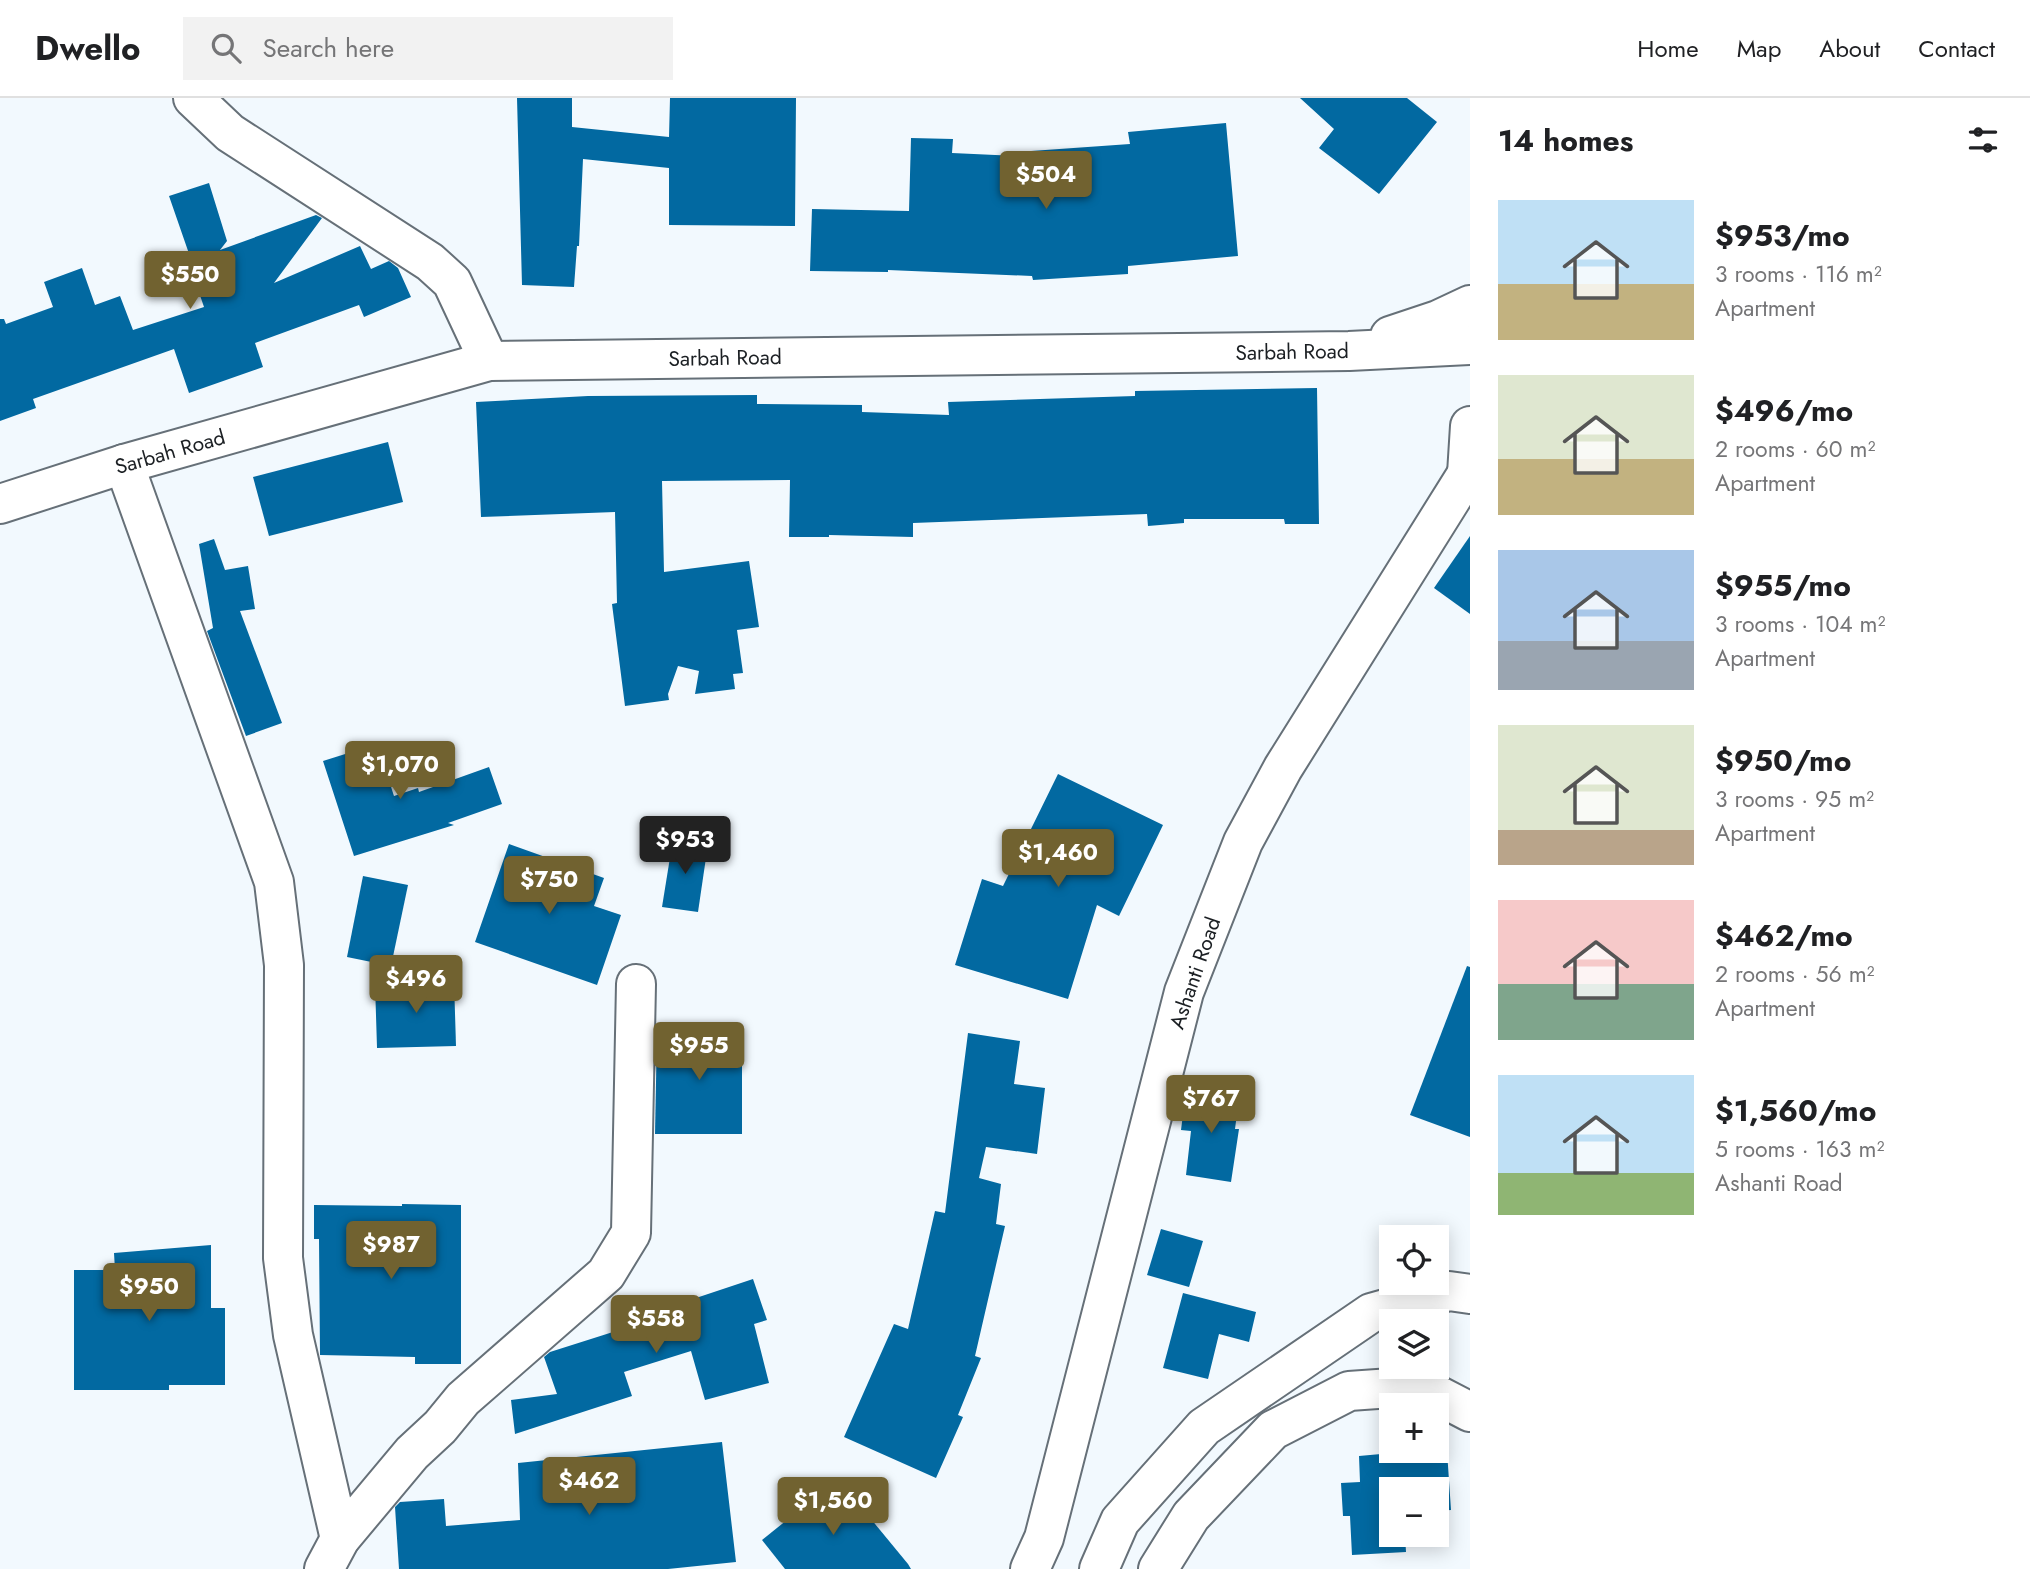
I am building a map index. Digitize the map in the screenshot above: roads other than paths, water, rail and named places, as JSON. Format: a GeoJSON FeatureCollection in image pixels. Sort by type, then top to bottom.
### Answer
{"type":"FeatureCollection","features":[{"type":"Feature","properties":{"kind":"street"},"geometry":{"type":"LineString","coordinates":[[193,98],[230,133],[430,262],[452,282],[489,361]]}},
{"type":"Feature","properties":{"kind":"street"},"geometry":{"type":"LineString","coordinates":[[1349,351],[1438,320],[1470,305]]}},
{"type":"Feature","properties":{"kind":"street","name":"Sarbah Road"},"geometry":{"type":"LineString","coordinates":[[0,504],[124,464],[489,361],[1349,351],[1470,345]]}},
{"type":"Feature","properties":{"kind":"street","name":"Ashanti Road"},"geometry":{"type":"LineString","coordinates":[[1030,1569],[1044,1538],[1184,992],[1243,842],[1283,768],[1468,472],[1470,426]]}},
{"type":"Feature","properties":{"kind":"street"},"geometry":{"type":"LineString","coordinates":[[124,464],[274,882],[284,965],[283,1258],[293,1335],[332,1554]]}},
{"type":"Feature","properties":{"kind":"street"},"geometry":{"type":"LineString","coordinates":[[332,1554],[412,1453],[440,1427],[463,1399],[606,1273],[631,1233],[636,984]]}},
{"type":"Feature","properties":{"kind":"street"},"geometry":{"type":"LineString","coordinates":[[1099,1569],[1120,1521],[1204,1427],[1371,1313],[1448,1290],[1470,1294]]}},
{"type":"Feature","properties":{"kind":"street"},"geometry":{"type":"LineString","coordinates":[[1157,1569],[1191,1516],[1273,1430],[1349,1391],[1420,1386],[1470,1412]]}}]}
